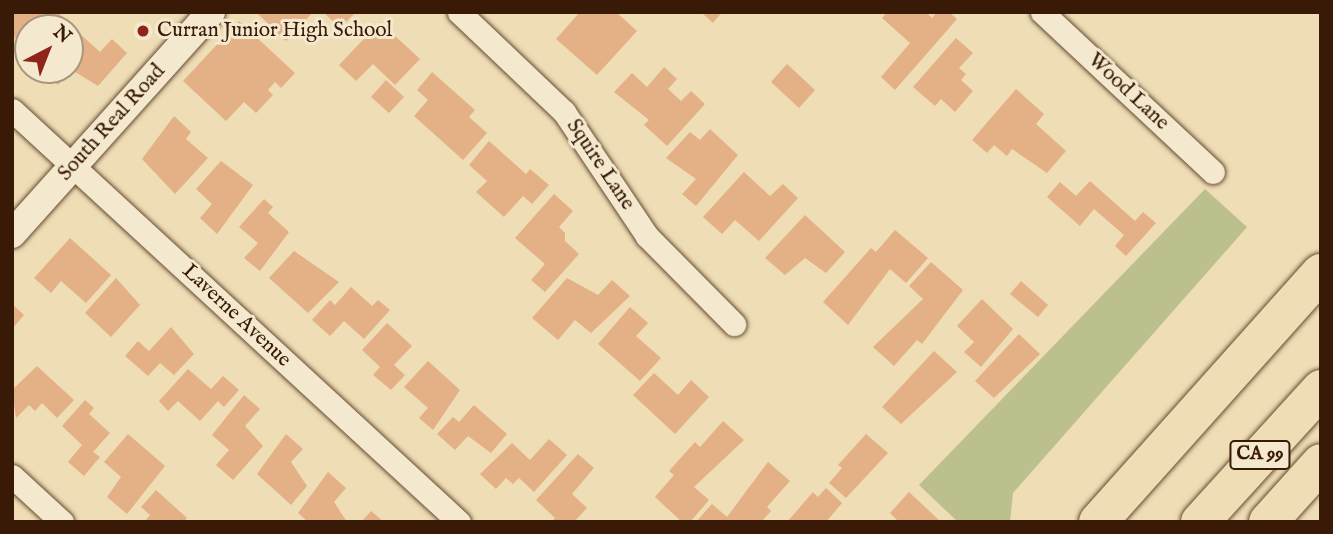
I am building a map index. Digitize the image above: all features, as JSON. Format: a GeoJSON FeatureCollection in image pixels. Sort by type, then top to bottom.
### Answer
{"type":"FeatureCollection","features":[{"type":"Feature","properties":{"kind":"highway"},"geometry":{"type":"LineString","coordinates":[[1098,522],[1321,274]]}},
{"type":"Feature","properties":{"kind":"highway","name":"CA 99"},"geometry":{"type":"LineString","coordinates":[[1200,522],[1321,389]]}},
{"type":"Feature","properties":{"kind":"highway","name":"CA 99"},"geometry":{"type":"LineString","coordinates":[[1268,522],[1321,463]]}},
{"type":"Feature","properties":{"kind":"street","name":"South Real Road"},"geometry":{"type":"LineString","coordinates":[[12,234],[211,12]]}},
{"type":"Feature","properties":{"kind":"street","name":"Squire Lane"},"geometry":{"type":"LineString","coordinates":[[459,12],[564,112],[648,236],[734,324]]}},
{"type":"Feature","properties":{"kind":"street","name":"Wood Lane"},"geometry":{"type":"LineString","coordinates":[[1042,12],[1213,172]]}},
{"type":"Feature","properties":{"kind":"street","name":"Laverne Avenue"},"geometry":{"type":"LineString","coordinates":[[12,110],[459,522]]}},
{"type":"Feature","properties":{"kind":"street"},"geometry":{"type":"LineString","coordinates":[[12,476],[62,522]]}},
{"type":"Feature","properties":{"kind":"green space"},"geometry":{"type":"Polygon","coordinates":[[[1205,189],[1247,227],[1013,493],[1010,522],[958,522],[919,485],[1205,189]]]}},
{"type":"Feature","properties":{"kind":"building"},"geometry":{"type":"Polygon","coordinates":[[[12,12],[59,14],[14,14],[12,41],[12,12]]]}},
{"type":"Feature","properties":{"kind":"building"},"geometry":{"type":"Polygon","coordinates":[[[256,12],[313,12],[286,41],[256,12]]]}},
{"type":"Feature","properties":{"kind":"building"},"geometry":{"type":"Polygon","coordinates":[[[323,12],[356,12],[340,28],[323,12]]]}},
{"type":"Feature","properties":{"kind":"building"},"geometry":{"type":"Polygon","coordinates":[[[580,12],[616,12],[637,31],[597,75],[556,39],[580,12]]]}},
{"type":"Feature","properties":{"kind":"building"},"geometry":{"type":"Polygon","coordinates":[[[701,12],[722,12],[713,23],[701,12]]]}},
{"type":"Feature","properties":{"kind":"building"},"geometry":{"type":"Polygon","coordinates":[[[887,12],[926,12],[932,18],[937,12],[949,12],[957,19],[895,90],[881,77],[910,43],[882,18],[887,12]]]}},
{"type":"Feature","properties":{"kind":"building"},"geometry":{"type":"Polygon","coordinates":[[[239,21],[295,73],[281,88],[275,82],[268,90],[273,95],[256,113],[244,102],[226,121],[183,81],[239,21]]]}},
{"type":"Feature","properties":{"kind":"building"},"geometry":{"type":"Polygon","coordinates":[[[380,22],[420,59],[395,85],[373,64],[356,81],[339,65],[380,22]]]}},
{"type":"Feature","properties":{"kind":"building"},"geometry":{"type":"Polygon","coordinates":[[[84,38],[100,52],[112,39],[127,53],[98,86],[84,77],[84,38]]]}},
{"type":"Feature","properties":{"kind":"building"},"geometry":{"type":"Polygon","coordinates":[[[956,38],[973,53],[959,68],[966,74],[961,80],[973,91],[955,112],[941,99],[935,106],[913,87],[956,38]]]}},
{"type":"Feature","properties":{"kind":"building"},"geometry":{"type":"Polygon","coordinates":[[[787,64],[815,90],[799,108],[771,82],[787,64]]]}},
{"type":"Feature","properties":{"kind":"building"},"geometry":{"type":"Polygon","coordinates":[[[664,67],[677,79],[668,89],[681,101],[691,91],[705,104],[667,146],[644,125],[649,120],[614,92],[632,73],[647,87],[664,67]]]}},
{"type":"Feature","properties":{"kind":"building"},"geometry":{"type":"Polygon","coordinates":[[[432,72],[475,110],[469,117],[487,133],[463,160],[414,116],[428,100],[417,90],[432,72]]]}},
{"type":"Feature","properties":{"kind":"building"},"geometry":{"type":"Polygon","coordinates":[[[386,80],[404,97],[389,113],[371,97],[386,80]]]}},
{"type":"Feature","properties":{"kind":"building"},"geometry":{"type":"Polygon","coordinates":[[[1016,89],[1044,114],[1036,124],[1066,151],[1047,173],[1012,149],[1007,156],[994,145],[987,153],[972,140],[1016,89]]]}},
{"type":"Feature","properties":{"kind":"building"},"geometry":{"type":"Polygon","coordinates":[[[174,116],[191,132],[186,139],[208,158],[175,194],[142,159],[174,116]]]}},
{"type":"Feature","properties":{"kind":"building"},"geometry":{"type":"Polygon","coordinates":[[[710,129],[738,155],[696,206],[682,194],[696,179],[666,158],[690,132],[700,140],[710,129]]]}},
{"type":"Feature","properties":{"kind":"building"},"geometry":{"type":"Polygon","coordinates":[[[489,141],[526,174],[530,169],[549,185],[532,204],[523,196],[504,217],[476,192],[487,181],[469,165],[489,141]]]}},
{"type":"Feature","properties":{"kind":"building"},"geometry":{"type":"Polygon","coordinates":[[[221,161],[253,185],[217,234],[200,218],[212,204],[196,189],[221,161]]]}},
{"type":"Feature","properties":{"kind":"building"},"geometry":{"type":"Polygon","coordinates":[[[744,172],[770,196],[783,184],[798,198],[759,241],[735,220],[722,234],[703,217],[744,172]]]}},
{"type":"Feature","properties":{"kind":"building"},"geometry":{"type":"Polygon","coordinates":[[[1090,181],[1135,221],[1143,212],[1156,223],[1126,256],[1115,246],[1124,235],[1094,209],[1080,226],[1047,197],[1060,182],[1076,196],[1090,181]]]}},
{"type":"Feature","properties":{"kind":"building"},"geometry":{"type":"Polygon","coordinates":[[[554,194],[573,211],[559,227],[565,233],[565,241],[579,254],[545,292],[531,280],[545,264],[515,238],[554,194]]]}},
{"type":"Feature","properties":{"kind":"building"},"geometry":{"type":"Polygon","coordinates":[[[264,199],[273,207],[268,213],[289,232],[260,271],[244,258],[258,243],[239,227],[264,199]]]}},
{"type":"Feature","properties":{"kind":"building"},"geometry":{"type":"Polygon","coordinates":[[[805,215],[845,252],[826,273],[805,258],[785,275],[765,258],[805,215]]]}},
{"type":"Feature","properties":{"kind":"building"},"geometry":{"type":"Polygon","coordinates":[[[895,230],[928,258],[906,283],[890,269],[848,325],[823,302],[871,248],[876,252],[895,230]]]}},
{"type":"Feature","properties":{"kind":"building"},"geometry":{"type":"Polygon","coordinates":[[[70,238],[111,275],[86,303],[61,281],[51,293],[34,278],[70,238]]]}},
{"type":"Feature","properties":{"kind":"building"},"geometry":{"type":"Polygon","coordinates":[[[294,251],[339,282],[308,313],[269,278],[294,251]]]}},
{"type":"Feature","properties":{"kind":"building"},"geometry":{"type":"Polygon","coordinates":[[[931,262],[963,290],[922,344],[917,340],[894,366],[873,347],[923,299],[909,286],[931,262]]]}},
{"type":"Feature","properties":{"kind":"building"},"geometry":{"type":"Polygon","coordinates":[[[116,278],[140,305],[111,337],[85,313],[116,278]]]}},
{"type":"Feature","properties":{"kind":"building"},"geometry":{"type":"Polygon","coordinates":[[[567,278],[598,295],[612,280],[630,296],[591,333],[575,320],[558,340],[532,318],[567,278]]]}},
{"type":"Feature","properties":{"kind":"building"},"geometry":{"type":"Polygon","coordinates":[[[1021,281],[1048,305],[1038,317],[1010,294],[1021,281]]]}},
{"type":"Feature","properties":{"kind":"building"},"geometry":{"type":"Polygon","coordinates":[[[351,287],[372,306],[378,300],[390,310],[364,339],[344,321],[330,336],[312,320],[330,300],[335,305],[351,287]]]}},
{"type":"Feature","properties":{"kind":"building"},"geometry":{"type":"Polygon","coordinates":[[[982,299],[1013,329],[981,367],[964,352],[974,342],[957,326],[982,299]]]}},
{"type":"Feature","properties":{"kind":"building"},"geometry":{"type":"Polygon","coordinates":[[[12,304],[24,315],[12,329],[12,304]]]}},
{"type":"Feature","properties":{"kind":"building"},"geometry":{"type":"Polygon","coordinates":[[[630,307],[648,323],[636,336],[661,358],[640,381],[598,344],[630,307]]]}},
{"type":"Feature","properties":{"kind":"building"},"geometry":{"type":"Polygon","coordinates":[[[387,323],[412,346],[394,365],[405,375],[391,390],[373,375],[380,367],[362,350],[387,323]]]}},
{"type":"Feature","properties":{"kind":"building"},"geometry":{"type":"Polygon","coordinates":[[[171,327],[194,354],[174,375],[160,363],[148,376],[125,356],[138,341],[149,351],[171,327]]]}},
{"type":"Feature","properties":{"kind":"building"},"geometry":{"type":"Polygon","coordinates":[[[1019,334],[1040,354],[994,398],[975,381],[1019,334]]]}},
{"type":"Feature","properties":{"kind":"building"},"geometry":{"type":"Polygon","coordinates":[[[934,351],[957,372],[901,424],[882,407],[934,351]]]}},
{"type":"Feature","properties":{"kind":"building"},"geometry":{"type":"Polygon","coordinates":[[[428,361],[460,390],[433,430],[419,418],[428,408],[404,387],[428,361]]]}},
{"type":"Feature","properties":{"kind":"building"},"geometry":{"type":"Polygon","coordinates":[[[37,366],[74,400],[57,418],[42,403],[35,411],[29,405],[16,418],[12,390],[37,366]]]}},
{"type":"Feature","properties":{"kind":"building"},"geometry":{"type":"Polygon","coordinates":[[[188,369],[211,389],[223,376],[239,390],[224,407],[218,401],[200,421],[178,401],[168,411],[159,401],[188,369]]]}},
{"type":"Feature","properties":{"kind":"building"},"geometry":{"type":"Polygon","coordinates":[[[654,373],[678,395],[691,380],[709,397],[675,434],[633,395],[654,373]]]}},
{"type":"Feature","properties":{"kind":"building"},"geometry":{"type":"Polygon","coordinates":[[[244,395],[260,409],[245,426],[263,446],[233,480],[216,465],[229,450],[212,435],[244,395]]]}},
{"type":"Feature","properties":{"kind":"building"},"geometry":{"type":"Polygon","coordinates":[[[85,400],[94,408],[89,414],[110,433],[93,452],[100,457],[84,476],[68,462],[82,445],[62,426],[85,400]]]}},
{"type":"Feature","properties":{"kind":"building"},"geometry":{"type":"Polygon","coordinates":[[[474,405],[507,434],[491,453],[468,436],[455,450],[437,434],[453,417],[459,422],[474,405]]]}},
{"type":"Feature","properties":{"kind":"building"},"geometry":{"type":"Polygon","coordinates":[[[723,421],[744,440],[694,487],[709,500],[690,522],[682,522],[655,497],[674,475],[669,471],[695,442],[700,447],[723,421]]]}},
{"type":"Feature","properties":{"kind":"building"},"geometry":{"type":"Polygon","coordinates":[[[128,434],[165,466],[127,514],[107,497],[121,477],[104,462],[128,434]]]}},
{"type":"Feature","properties":{"kind":"building"},"geometry":{"type":"Polygon","coordinates":[[[286,434],[303,449],[291,462],[307,486],[291,505],[257,474],[286,434]]]}},
{"type":"Feature","properties":{"kind":"building"},"geometry":{"type":"Polygon","coordinates":[[[866,434],[888,453],[846,498],[829,483],[842,468],[838,465],[866,434]]]}},
{"type":"Feature","properties":{"kind":"building"},"geometry":{"type":"Polygon","coordinates":[[[549,439],[567,455],[534,492],[519,478],[513,484],[506,478],[496,489],[480,474],[512,443],[530,460],[549,439]]]}},
{"type":"Feature","properties":{"kind":"building"},"geometry":{"type":"Polygon","coordinates":[[[578,454],[594,468],[572,494],[587,508],[574,522],[551,522],[555,518],[536,500],[578,454]]]}},
{"type":"Feature","properties":{"kind":"building"},"geometry":{"type":"Polygon","coordinates":[[[768,462],[790,481],[767,507],[771,511],[761,522],[696,522],[712,504],[727,517],[768,462]]]}},
{"type":"Feature","properties":{"kind":"building"},"geometry":{"type":"Polygon","coordinates":[[[328,472],[346,488],[334,502],[347,522],[308,522],[298,513],[328,472]]]}},
{"type":"Feature","properties":{"kind":"building"},"geometry":{"type":"Polygon","coordinates":[[[826,488],[842,503],[826,522],[787,522],[813,492],[818,497],[826,488]]]}},
{"type":"Feature","properties":{"kind":"building"},"geometry":{"type":"Polygon","coordinates":[[[156,490],[187,518],[184,522],[144,522],[150,515],[141,507],[156,490]]]}},
{"type":"Feature","properties":{"kind":"building"},"geometry":{"type":"Polygon","coordinates":[[[909,492],[941,522],[899,522],[890,513],[909,492]]]}},
{"type":"Feature","properties":{"kind":"building"},"geometry":{"type":"Polygon","coordinates":[[[371,511],[384,522],[361,522],[371,511]]]}},
{"type":"Feature","properties":{"kind":"place","name":"Curran Junior High School"},"geometry":{"type":"Point","coordinates":[143,31]}}]}
